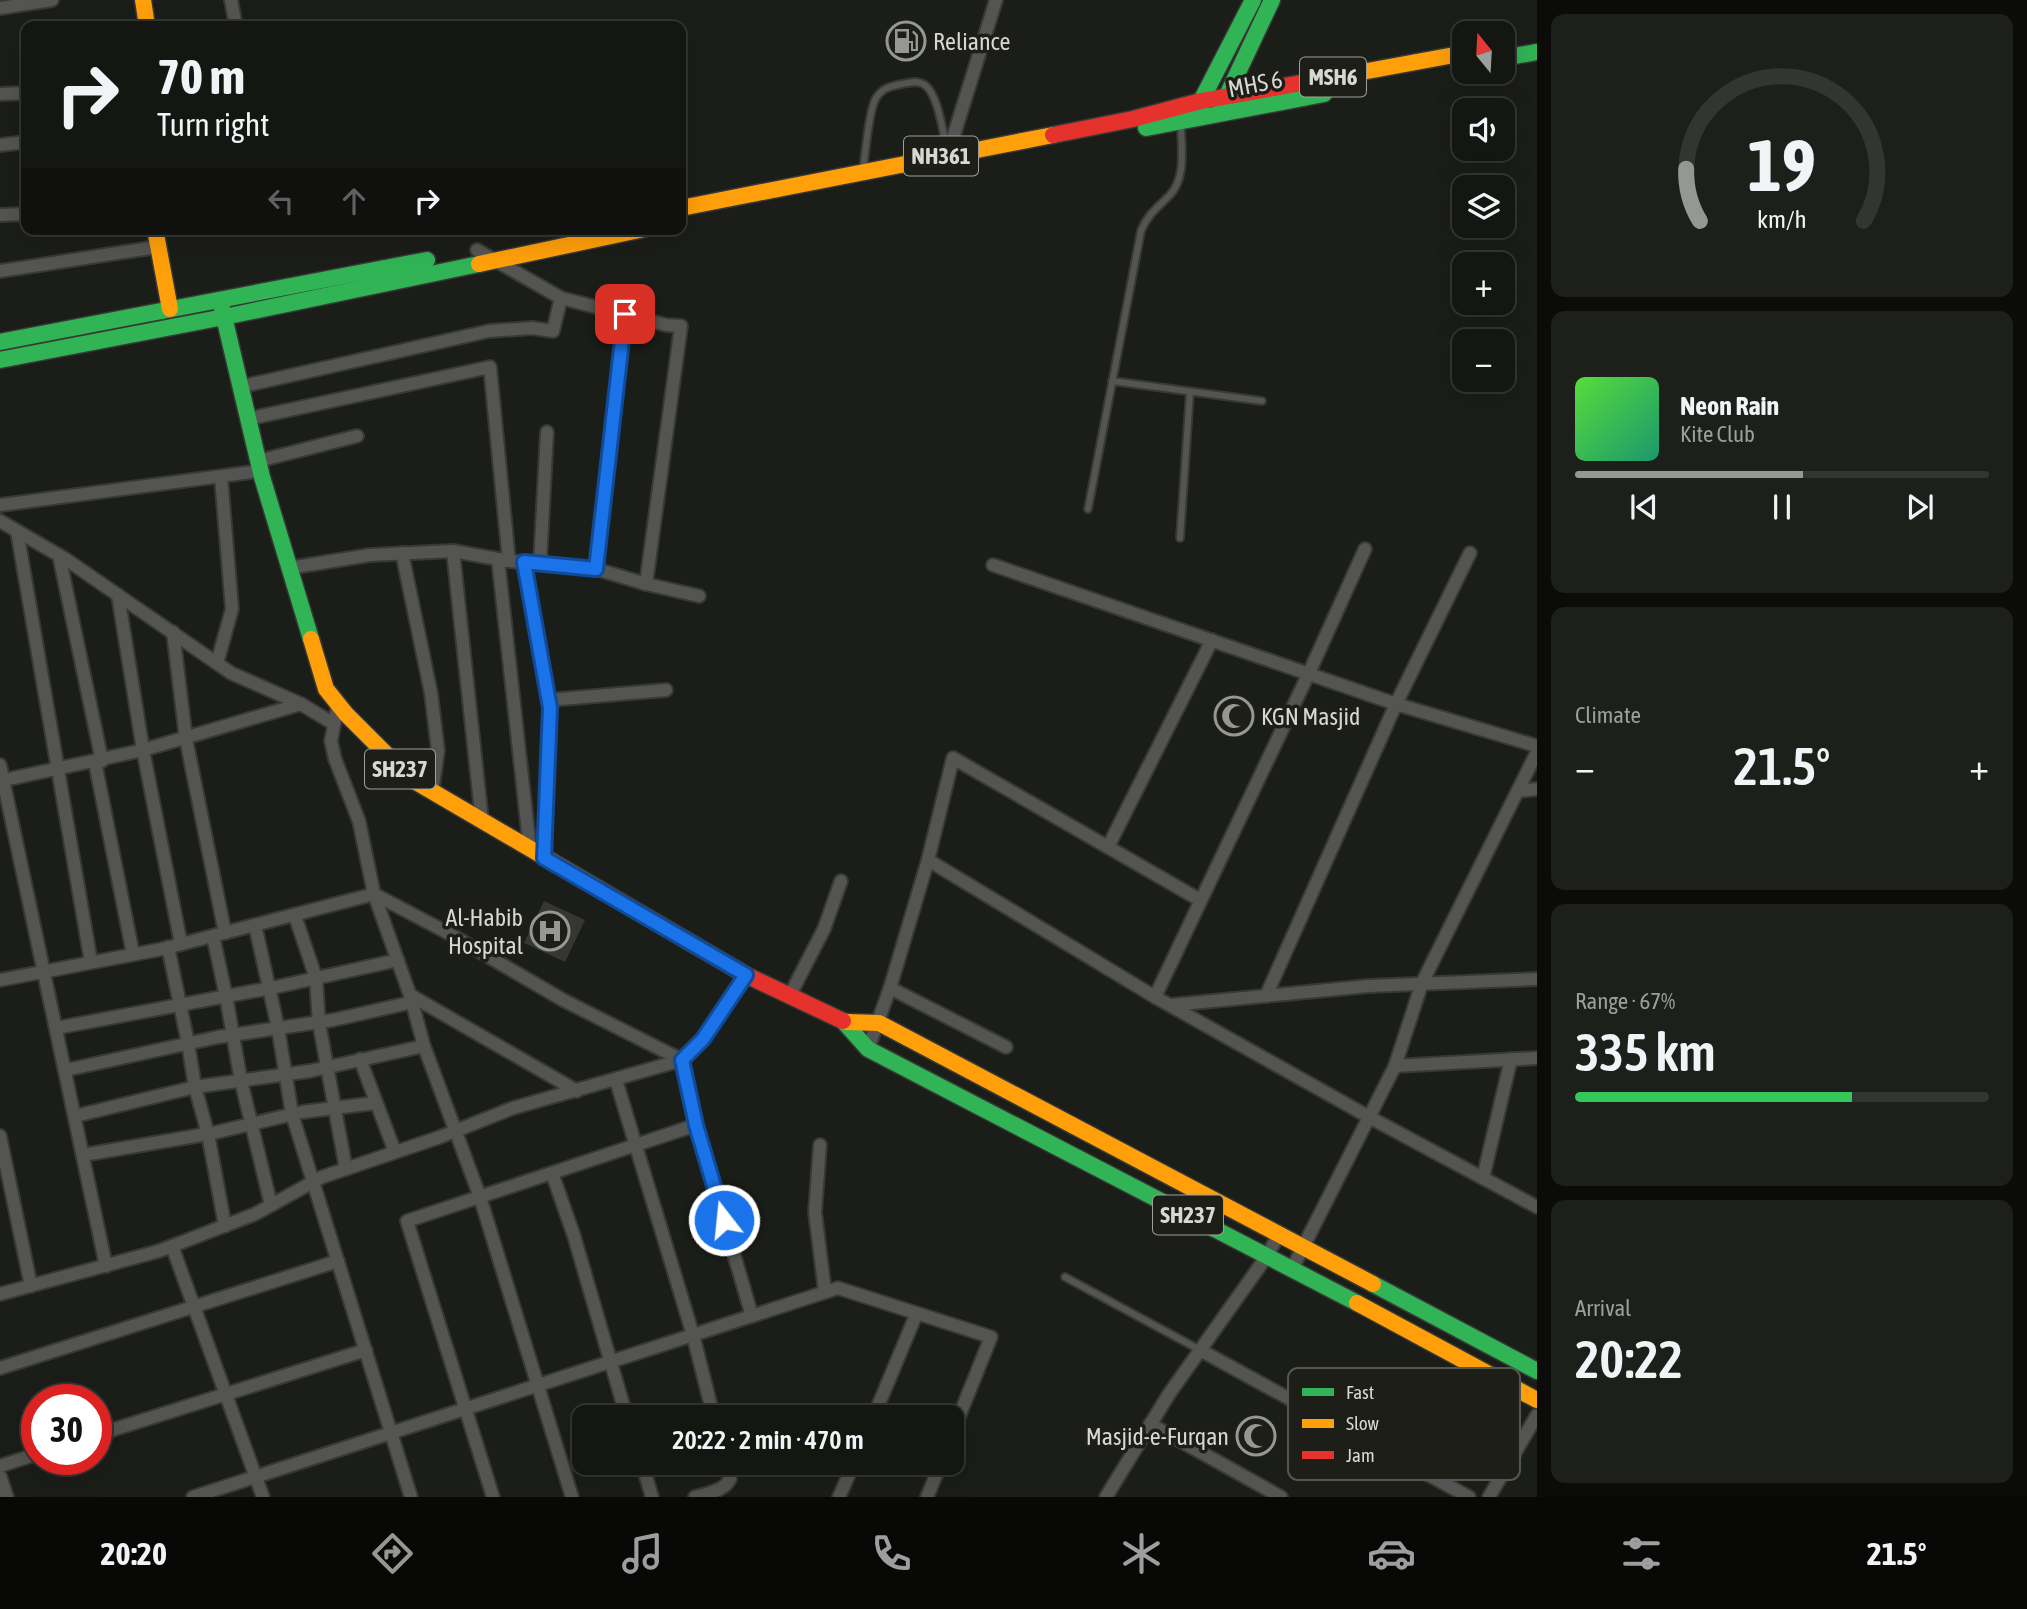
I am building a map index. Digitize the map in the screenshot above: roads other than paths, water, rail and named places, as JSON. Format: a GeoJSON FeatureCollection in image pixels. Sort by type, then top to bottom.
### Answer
{"type":"FeatureCollection","features":[{"type":"Feature","properties":{"kind":"main road"},"geometry":{"type":"LineString","coordinates":[[143,0],[146,21]]}},
{"type":"Feature","properties":{"kind":"main road"},"geometry":{"type":"LineString","coordinates":[[1201,109],[1253,0]]}},
{"type":"Feature","properties":{"kind":"main road"},"geometry":{"type":"LineString","coordinates":[[1219,114],[1224,97],[1272,0]]}},
{"type":"Feature","properties":{"kind":"main road"},"geometry":{"type":"LineString","coordinates":[[1516,43],[1537,39]]}},
{"type":"Feature","properties":{"kind":"main road"},"geometry":{"type":"LineString","coordinates":[[1516,56],[1537,52]]}},
{"type":"Feature","properties":{"kind":"main road","name":"MSH6"},"geometry":{"type":"LineString","coordinates":[[1201,109],[1224,97],[1452,55]]}},
{"type":"Feature","properties":{"kind":"main road","name":"MHS 6"},"geometry":{"type":"LineString","coordinates":[[1201,109],[1219,114],[1452,69]]}},
{"type":"Feature","properties":{"kind":"main road","name":"NH361"},"geometry":{"type":"LineString","coordinates":[[686,207],[948,154],[1201,109]]}},
{"type":"Feature","properties":{"kind":"main road"},"geometry":{"type":"LineString","coordinates":[[686,221],[1181,114]]}},
{"type":"Feature","properties":{"kind":"main road"},"geometry":{"type":"LineString","coordinates":[[156,235],[170,309]]}},
{"type":"Feature","properties":{"kind":"main road"},"geometry":{"type":"LineString","coordinates":[[0,342],[551,235]]}},
{"type":"Feature","properties":{"kind":"main road"},"geometry":{"type":"LineString","coordinates":[[0,360],[224,317],[615,235]]}},
{"type":"Feature","properties":{"kind":"main road","name":"SH237"},"geometry":{"type":"LineString","coordinates":[[220,300],[259,466],[326,689],[411,779],[746,975],[846,1022],[879,1023],[1537,1371]]}},
{"type":"Feature","properties":{"kind":"main road","name":"SH237"},"geometry":{"type":"LineString","coordinates":[[846,1022],[868,1048],[1477,1368]]}},
{"type":"Feature","properties":{"kind":"main road","name":"SH237"},"geometry":{"type":"LineString","coordinates":[[1520,1391],[1537,1400]]}},
{"type":"Feature","properties":{"kind":"street"},"geometry":{"type":"LineString","coordinates":[[0,8],[52,0]]}},
{"type":"Feature","properties":{"kind":"street"},"geometry":{"type":"LineString","coordinates":[[231,0],[235,21]]}},
{"type":"Feature","properties":{"kind":"street"},"geometry":{"type":"LineString","coordinates":[[948,154],[996,0]]}},
{"type":"Feature","properties":{"kind":"street"},"geometry":{"type":"LineString","coordinates":[[0,94],[21,93]]}},
{"type":"Feature","properties":{"kind":"street"},"geometry":{"type":"LineString","coordinates":[[0,145],[21,143]]}},
{"type":"Feature","properties":{"kind":"street"},"geometry":{"type":"LineString","coordinates":[[0,215],[21,214]]}},
{"type":"Feature","properties":{"kind":"street"},"geometry":{"type":"LineString","coordinates":[[0,271],[157,247]]}},
{"type":"Feature","properties":{"kind":"street"},"geometry":{"type":"LineString","coordinates":[[477,250],[561,298],[666,325],[681,326],[646,584]]}},
{"type":"Feature","properties":{"kind":"street"},"geometry":{"type":"LineString","coordinates":[[239,387],[489,331],[533,328],[553,331],[561,298]]}},
{"type":"Feature","properties":{"kind":"street"},"geometry":{"type":"LineString","coordinates":[[596,569],[625,314]]}},
{"type":"Feature","properties":{"kind":"street"},"geometry":{"type":"LineString","coordinates":[[247,418],[490,367],[503,560],[537,854]]}},
{"type":"Feature","properties":{"kind":"street"},"geometry":{"type":"LineString","coordinates":[[540,563],[547,432]]}},
{"type":"Feature","properties":{"kind":"street"},"geometry":{"type":"LineString","coordinates":[[0,505],[221,477],[357,436]]}},
{"type":"Feature","properties":{"kind":"street"},"geometry":{"type":"LineString","coordinates":[[217,663],[232,609],[221,477]]}},
{"type":"Feature","properties":{"kind":"street"},"geometry":{"type":"LineString","coordinates":[[0,521],[59,555],[231,673],[301,704],[334,724]]}},
{"type":"Feature","properties":{"kind":"street"},"geometry":{"type":"LineString","coordinates":[[17,531],[91,962]]}},
{"type":"Feature","properties":{"kind":"street"},"geometry":{"type":"LineString","coordinates":[[1155,997],[1309,673],[1364,549]]}},
{"type":"Feature","properties":{"kind":"street"},"geometry":{"type":"LineString","coordinates":[[289,568],[370,555],[453,551],[503,560],[596,569],[699,596]]}},
{"type":"Feature","properties":{"kind":"street"},"geometry":{"type":"LineString","coordinates":[[453,551],[482,821]]}},
{"type":"Feature","properties":{"kind":"street"},"geometry":{"type":"LineString","coordinates":[[402,553],[431,693],[438,751],[432,792]]}},
{"type":"Feature","properties":{"kind":"street"},"geometry":{"type":"LineString","coordinates":[[1266,996],[1396,704],[1470,553]]}},
{"type":"Feature","properties":{"kind":"street"},"geometry":{"type":"LineString","coordinates":[[59,555],[134,954]]}},
{"type":"Feature","properties":{"kind":"street"},"geometry":{"type":"LineString","coordinates":[[524,562],[549,700],[550,723],[537,854]]}},
{"type":"Feature","properties":{"kind":"street"},"geometry":{"type":"LineString","coordinates":[[993,565],[1396,704],[1537,746]]}},
{"type":"Feature","properties":{"kind":"street"},"geometry":{"type":"LineString","coordinates":[[118,595],[175,945],[180,1004],[225,1226]]}},
{"type":"Feature","properties":{"kind":"street"},"geometry":{"type":"LineString","coordinates":[[173,632],[186,739],[219,934],[226,996],[241,1081],[271,1205]]}},
{"type":"Feature","properties":{"kind":"street"},"geometry":{"type":"LineString","coordinates":[[1108,847],[1212,640]]}},
{"type":"Feature","properties":{"kind":"street"},"geometry":{"type":"LineString","coordinates":[[549,700],[666,691]]}},
{"type":"Feature","properties":{"kind":"street"},"geometry":{"type":"LineString","coordinates":[[2,781],[144,750],[301,704]]}},
{"type":"Feature","properties":{"kind":"street"},"geometry":{"type":"LineString","coordinates":[[338,704],[331,741],[335,759],[359,821],[374,894],[411,998],[424,1046],[480,1197],[572,1497]]}},
{"type":"Feature","properties":{"kind":"street"},"geometry":{"type":"LineString","coordinates":[[1292,1269],[1395,1066],[1422,983],[1537,752]]}},
{"type":"Feature","properties":{"kind":"street"},"geometry":{"type":"LineString","coordinates":[[868,1048],[879,1023],[928,860],[953,758],[1200,900]]}},
{"type":"Feature","properties":{"kind":"street"},"geometry":{"type":"LineString","coordinates":[[0,765],[106,1266]]}},
{"type":"Feature","properties":{"kind":"street"},"geometry":{"type":"LineString","coordinates":[[1518,791],[1537,789]]}},
{"type":"Feature","properties":{"kind":"street"},"geometry":{"type":"LineString","coordinates":[[928,860],[1155,997],[1537,1207]]}},
{"type":"Feature","properties":{"kind":"street"},"geometry":{"type":"LineString","coordinates":[[790,995],[824,929],[841,881]]}},
{"type":"Feature","properties":{"kind":"street"},"geometry":{"type":"LineString","coordinates":[[0,980],[175,945],[374,894],[564,1000],[682,1060]]}},
{"type":"Feature","properties":{"kind":"street"},"geometry":{"type":"LineString","coordinates":[[295,916],[316,978],[319,1023],[345,1169]]}},
{"type":"Feature","properties":{"kind":"street"},"geometry":{"type":"LineString","coordinates":[[255,926],[278,1028],[292,1114],[411,1497]]}},
{"type":"Feature","properties":{"kind":"street"},"geometry":{"type":"LineString","coordinates":[[56,1028],[268,989],[398,960]]}},
{"type":"Feature","properties":{"kind":"street"},"geometry":{"type":"LineString","coordinates":[[0,1294],[172,1246],[225,1226],[271,1205],[313,1181],[345,1169],[513,1108],[682,1060],[703,1039],[746,975]]}},
{"type":"Feature","properties":{"kind":"street"},"geometry":{"type":"LineString","coordinates":[[1171,1006],[1369,986],[1537,979]]}},
{"type":"Feature","properties":{"kind":"street"},"geometry":{"type":"LineString","coordinates":[[890,988],[1006,1047]]}},
{"type":"Feature","properties":{"kind":"street"},"geometry":{"type":"LineString","coordinates":[[66,1070],[234,1034],[319,1023],[411,998],[577,1091]]}},
{"type":"Feature","properties":{"kind":"street"},"geometry":{"type":"LineString","coordinates":[[75,1116],[195,1087],[326,1067],[424,1046]]}},
{"type":"Feature","properties":{"kind":"street"},"geometry":{"type":"LineString","coordinates":[[1395,1066],[1537,1058]]}},
{"type":"Feature","properties":{"kind":"street"},"geometry":{"type":"LineString","coordinates":[[360,1059],[395,1152]]}},
{"type":"Feature","properties":{"kind":"street"},"geometry":{"type":"LineString","coordinates":[[1483,1178],[1511,1059]]}},
{"type":"Feature","properties":{"kind":"street"},"geometry":{"type":"LineString","coordinates":[[682,1060],[696,1125],[752,1316]]}},
{"type":"Feature","properties":{"kind":"street"},"geometry":{"type":"LineString","coordinates":[[616,1080],[693,1335],[711,1405]]}},
{"type":"Feature","properties":{"kind":"street"},"geometry":{"type":"LineString","coordinates":[[83,1155],[208,1134],[292,1114],[376,1103]]}},
{"type":"Feature","properties":{"kind":"street"},"geometry":{"type":"LineString","coordinates":[[493,1497],[407,1221],[696,1125]]}},
{"type":"Feature","properties":{"kind":"street"},"geometry":{"type":"LineString","coordinates":[[0,1136],[31,1286]]}},
{"type":"Feature","properties":{"kind":"street"},"geometry":{"type":"LineString","coordinates":[[820,1145],[816,1212],[825,1292]]}},
{"type":"Feature","properties":{"kind":"street"},"geometry":{"type":"LineString","coordinates":[[551,1173],[574,1236],[623,1405]]}},
{"type":"Feature","properties":{"kind":"street"},"geometry":{"type":"LineString","coordinates":[[1106,1497],[1150,1424],[1267,1256],[1278,1236]]}},
{"type":"Feature","properties":{"kind":"street"},"geometry":{"type":"LineString","coordinates":[[172,1246],[263,1497]]}},
{"type":"Feature","properties":{"kind":"street"},"geometry":{"type":"LineString","coordinates":[[0,1368],[338,1261]]}},
{"type":"Feature","properties":{"kind":"street"},"geometry":{"type":"LineString","coordinates":[[193,1497],[838,1288],[991,1337],[964,1405]]}},
{"type":"Feature","properties":{"kind":"street"},"geometry":{"type":"LineString","coordinates":[[878,1405],[916,1314]]}},
{"type":"Feature","properties":{"kind":"street"},"geometry":{"type":"LineString","coordinates":[[112,1430],[366,1350]]}},
{"type":"Feature","properties":{"kind":"street"},"geometry":{"type":"LineString","coordinates":[[1200,1350],[1288,1398]]}},
{"type":"Feature","properties":{"kind":"street"},"geometry":{"type":"LineString","coordinates":[[1520,1444],[1537,1415]]}},
{"type":"Feature","properties":{"kind":"street"},"geometry":{"type":"LineString","coordinates":[[1150,1424],[1281,1497]]}},
{"type":"Feature","properties":{"kind":"street"},"geometry":{"type":"LineString","coordinates":[[0,1466],[21,1459]]}},
{"type":"Feature","properties":{"kind":"street"},"geometry":{"type":"LineString","coordinates":[[646,1475],[652,1497]]}},
{"type":"Feature","properties":{"kind":"street"},"geometry":{"type":"LineString","coordinates":[[695,1497],[724,1488],[730,1479],[729,1475]]}},
{"type":"Feature","properties":{"kind":"street"},"geometry":{"type":"LineString","coordinates":[[839,1497],[849,1475]]}},
{"type":"Feature","properties":{"kind":"street"},"geometry":{"type":"LineString","coordinates":[[927,1497],[936,1475]]}},
{"type":"Feature","properties":{"kind":"street"},"geometry":{"type":"LineString","coordinates":[[0,1476],[7,1497]]}},
{"type":"Feature","properties":{"kind":"street"},"geometry":{"type":"LineString","coordinates":[[1438,1480],[1469,1497]]}},
{"type":"Feature","properties":{"kind":"street"},"geometry":{"type":"LineString","coordinates":[[1489,1497],[1499,1480]]}},
{"type":"Feature","properties":{"kind":"lane"},"geometry":{"type":"LineString","coordinates":[[863,171],[874,102],[881,91],[891,86],[916,82],[929,88],[948,154]]}},
{"type":"Feature","properties":{"kind":"lane"},"geometry":{"type":"LineString","coordinates":[[1088,509],[1140,230],[1179,181],[1181,114]]}},
{"type":"Feature","properties":{"kind":"lane"},"geometry":{"type":"LineString","coordinates":[[1112,381],[1262,401]]}},
{"type":"Feature","properties":{"kind":"lane"},"geometry":{"type":"LineString","coordinates":[[1180,538],[1190,392]]}},
{"type":"Feature","properties":{"kind":"lane"},"geometry":{"type":"LineString","coordinates":[[1065,1278],[1200,1350]]}},
{"type":"Feature","properties":{"kind":"place","name":"Reliance"},"geometry":{"type":"Point","coordinates":[906,41]}},
{"type":"Feature","properties":{"kind":"place","name":"KGN Masjid"},"geometry":{"type":"Point","coordinates":[1234,716]}},
{"type":"Feature","properties":{"kind":"place","name":"Al-Habib Hospital"},"geometry":{"type":"Point","coordinates":[550,931]}},
{"type":"Feature","properties":{"kind":"place","name":"Masjid-e-Furqan"},"geometry":{"type":"Point","coordinates":[1256,1436]}}]}
